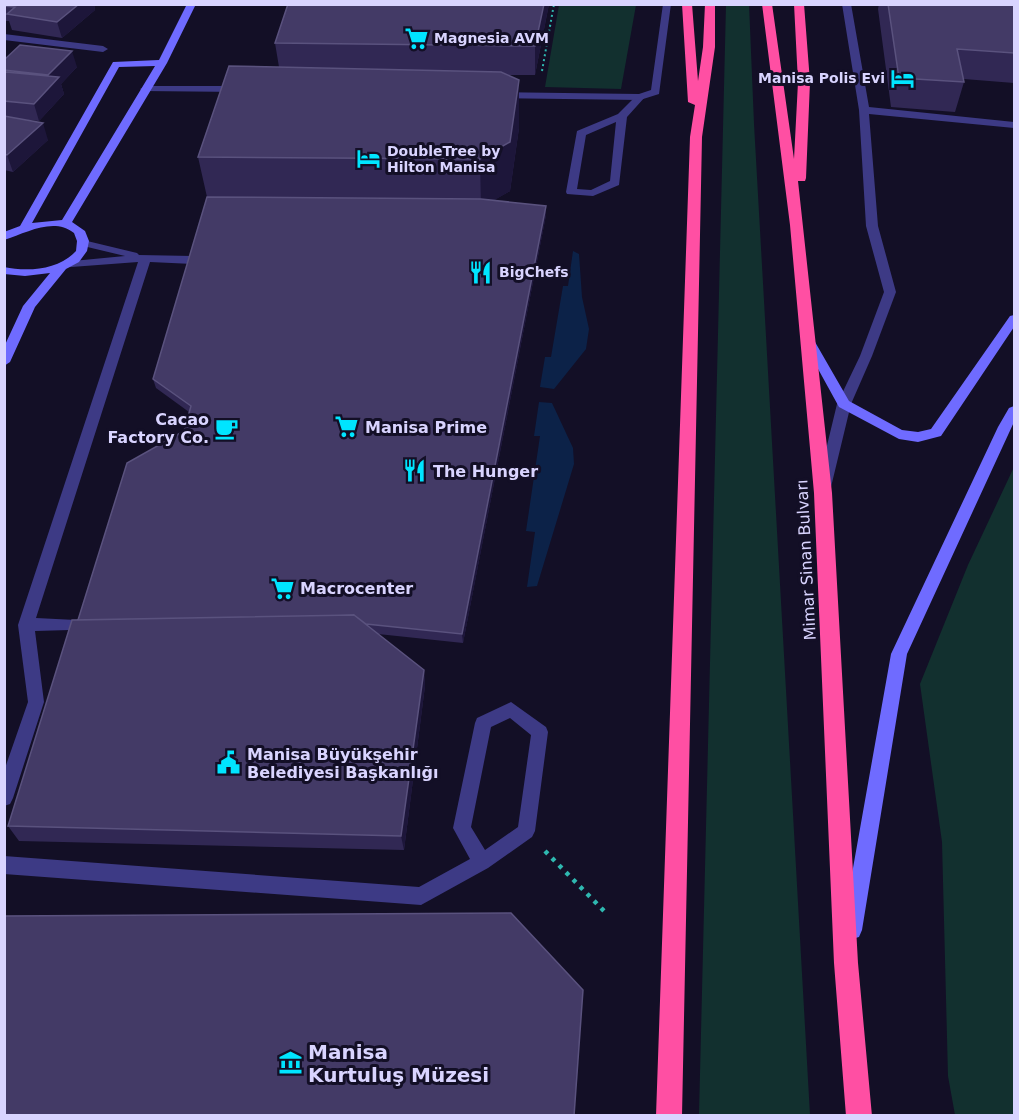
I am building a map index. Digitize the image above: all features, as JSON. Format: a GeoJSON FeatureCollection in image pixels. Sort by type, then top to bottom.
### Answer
{"type":"FeatureCollection","features":[{"type":"Feature","properties":{"kind":"highway"},"geometry":{"type":"LineString","coordinates":[[669,1116],[696,137],[687,4]]}},
{"type":"Feature","properties":{"kind":"highway"},"geometry":{"type":"LineString","coordinates":[[696,137],[709,47],[710,4]]}},
{"type":"Feature","properties":{"kind":"highway","name":"Mimar Sinan Bulvarı"},"geometry":{"type":"LineString","coordinates":[[767,4],[797,225],[806,337],[823,493],[846,963],[859,1116]]}},
{"type":"Feature","properties":{"kind":"highway"},"geometry":{"type":"LineString","coordinates":[[797,225],[804,82],[799,4]]}},
{"type":"Feature","properties":{"kind":"street"},"geometry":{"type":"LineString","coordinates":[[65,225],[162,63],[192,4]]}},
{"type":"Feature","properties":{"kind":"street"},"geometry":{"type":"LineString","coordinates":[[490,95],[640,97],[656,92],[667,4]]}},
{"type":"Feature","properties":{"kind":"street"},"geometry":{"type":"LineString","coordinates":[[823,493],[844,404],[890,292],[872,226],[864,110],[846,4]]}},
{"type":"Feature","properties":{"kind":"street"},"geometry":{"type":"LineString","coordinates":[[4,37],[103,49]]}},
{"type":"Feature","properties":{"kind":"street"},"geometry":{"type":"LineString","coordinates":[[25,226],[116,64],[162,63]]}},
{"type":"Feature","properties":{"kind":"street"},"geometry":{"type":"LineString","coordinates":[[145,89],[250,89]]}},
{"type":"Feature","properties":{"kind":"street"},"geometry":{"type":"LineString","coordinates":[[622,116],[615,183],[592,193],[571,192],[580,133],[622,116],[640,97]]}},
{"type":"Feature","properties":{"kind":"street"},"geometry":{"type":"LineString","coordinates":[[864,110],[1014,125]]}},
{"type":"Feature","properties":{"kind":"street"},"geometry":{"type":"LineString","coordinates":[[4,237],[25,226],[53,223],[65,225],[81,235],[83,243],[81,251],[62,266],[29,306],[4,362]]}},
{"type":"Feature","properties":{"kind":"street"},"geometry":{"type":"LineString","coordinates":[[83,243],[145,258]]}},
{"type":"Feature","properties":{"kind":"street"},"geometry":{"type":"LineString","coordinates":[[4,798],[36,702],[26,625],[145,258]]}},
{"type":"Feature","properties":{"kind":"street"},"geometry":{"type":"LineString","coordinates":[[4,270],[30,274],[62,266],[145,258],[193,260]]}},
{"type":"Feature","properties":{"kind":"street"},"geometry":{"type":"LineString","coordinates":[[806,337],[844,404],[899,434],[918,437],[936,433],[1014,319]]}},
{"type":"Feature","properties":{"kind":"street"},"geometry":{"type":"LineString","coordinates":[[846,963],[899,654],[1014,411]]}},
{"type":"Feature","properties":{"kind":"street"},"geometry":{"type":"LineString","coordinates":[[26,625],[70,624]]}},
{"type":"Feature","properties":{"kind":"street"},"geometry":{"type":"LineString","coordinates":[[4,866],[421,896],[482,862],[526,831],[540,732],[511,709],[483,723],[462,828],[482,862]]}},
{"type":"Feature","properties":{"kind":"path"},"geometry":{"type":"LineString","coordinates":[[537,96],[554,4]]}},
{"type":"Feature","properties":{"kind":"path"},"geometry":{"type":"LineString","coordinates":[[526,831],[606,913]]}},
{"type":"Feature","properties":{"kind":"green space"},"geometry":{"type":"Polygon","coordinates":[[[749,4],[810,1115],[699,1115],[726,5],[749,4]]]}},
{"type":"Feature","properties":{"kind":"green space"},"geometry":{"type":"Polygon","coordinates":[[[559,5],[636,5],[621,89],[545,87],[559,5]]]}},
{"type":"Feature","properties":{"kind":"green space"},"geometry":{"type":"Polygon","coordinates":[[[1014,467],[1014,1115],[955,1115],[948,1076],[942,842],[920,684],[968,565],[1014,467]]]}},
{"type":"Feature","properties":{"kind":"water"},"geometry":{"type":"Polygon","coordinates":[[[573,251],[579,254],[582,297],[589,329],[586,349],[554,389],[540,387],[545,357],[551,357],[563,286],[568,286],[573,251]]]}},
{"type":"Feature","properties":{"kind":"water"},"geometry":{"type":"Polygon","coordinates":[[[539,402],[552,403],[573,448],[574,464],[537,586],[527,587],[535,532],[526,531],[540,436],[534,436],[539,402]]]}},
{"type":"Feature","properties":{"kind":"building"},"geometry":{"type":"Polygon","coordinates":[[[4,4],[79,4],[57,22],[7,14],[15,7],[4,6],[4,4]]]}},
{"type":"Feature","properties":{"kind":"building"},"geometry":{"type":"Polygon","coordinates":[[[288,4],[544,4],[535,46],[275,43],[288,4]]]}},
{"type":"Feature","properties":{"kind":"building"},"geometry":{"type":"Polygon","coordinates":[[[888,4],[1014,4],[1014,53],[957,49],[964,82],[899,78],[888,4]]]}},
{"type":"Feature","properties":{"kind":"building"},"geometry":{"type":"Polygon","coordinates":[[[20,45],[72,51],[48,75],[4,70],[4,60],[20,45]]]}},
{"type":"Feature","properties":{"kind":"building"},"geometry":{"type":"Polygon","coordinates":[[[229,66],[501,72],[519,80],[510,142],[480,159],[198,157],[229,66]]]}},
{"type":"Feature","properties":{"kind":"building"},"geometry":{"type":"Polygon","coordinates":[[[6,72],[59,77],[34,104],[4,101],[4,74],[6,72]]]}},
{"type":"Feature","properties":{"kind":"building"},"geometry":{"type":"Polygon","coordinates":[[[4,116],[43,123],[7,155],[4,154],[4,116]]]}},
{"type":"Feature","properties":{"kind":"building","name":"Manisa Prime"},"geometry":{"type":"Polygon","coordinates":[[[207,197],[481,199],[546,206],[462,634],[366,624],[354,615],[78,620],[127,463],[184,431],[191,406],[153,379],[207,197]]]}},
{"type":"Feature","properties":{"kind":"building","name":"Manisa Büyükşehir Belediyesi Başkanlığı"},"geometry":{"type":"Polygon","coordinates":[[[354,615],[424,670],[401,836],[8,826],[72,620],[354,615]]]}},
{"type":"Feature","properties":{"kind":"building","name":"Manisa Kurtuluş Müzesi"},"geometry":{"type":"Polygon","coordinates":[[[511,913],[583,990],[574,1116],[4,1116],[4,916],[511,913]]]}},
{"type":"Feature","properties":{"kind":"place","name":"Magnesia AVM"},"geometry":{"type":"Point","coordinates":[416,38]}},
{"type":"Feature","properties":{"kind":"place","name":"Manisa Polis Evi"},"geometry":{"type":"Point","coordinates":[903,78]}},
{"type":"Feature","properties":{"kind":"place","name":"DoubleTree by Hilton Manisa"},"geometry":{"type":"Point","coordinates":[369,159]}},
{"type":"Feature","properties":{"kind":"place","name":"BigChefs"},"geometry":{"type":"Point","coordinates":[481,272]}},
{"type":"Feature","properties":{"kind":"place","name":"Manisa Prime"},"geometry":{"type":"Point","coordinates":[347,427]}},
{"type":"Feature","properties":{"kind":"place","name":"Cacao Factory Co."},"geometry":{"type":"Point","coordinates":[227,428]}},
{"type":"Feature","properties":{"kind":"place","name":"The Hunger"},"geometry":{"type":"Point","coordinates":[415,471]}},
{"type":"Feature","properties":{"kind":"place","name":"Macrocenter"},"geometry":{"type":"Point","coordinates":[282,588]}},
{"type":"Feature","properties":{"kind":"place","name":"Manisa Büyükşehir Belediyesi Başkanlığı"},"geometry":{"type":"Point","coordinates":[229,763]}},
{"type":"Feature","properties":{"kind":"place","name":"Manisa Kurtuluş Müzesi"},"geometry":{"type":"Point","coordinates":[290,1063]}}]}
